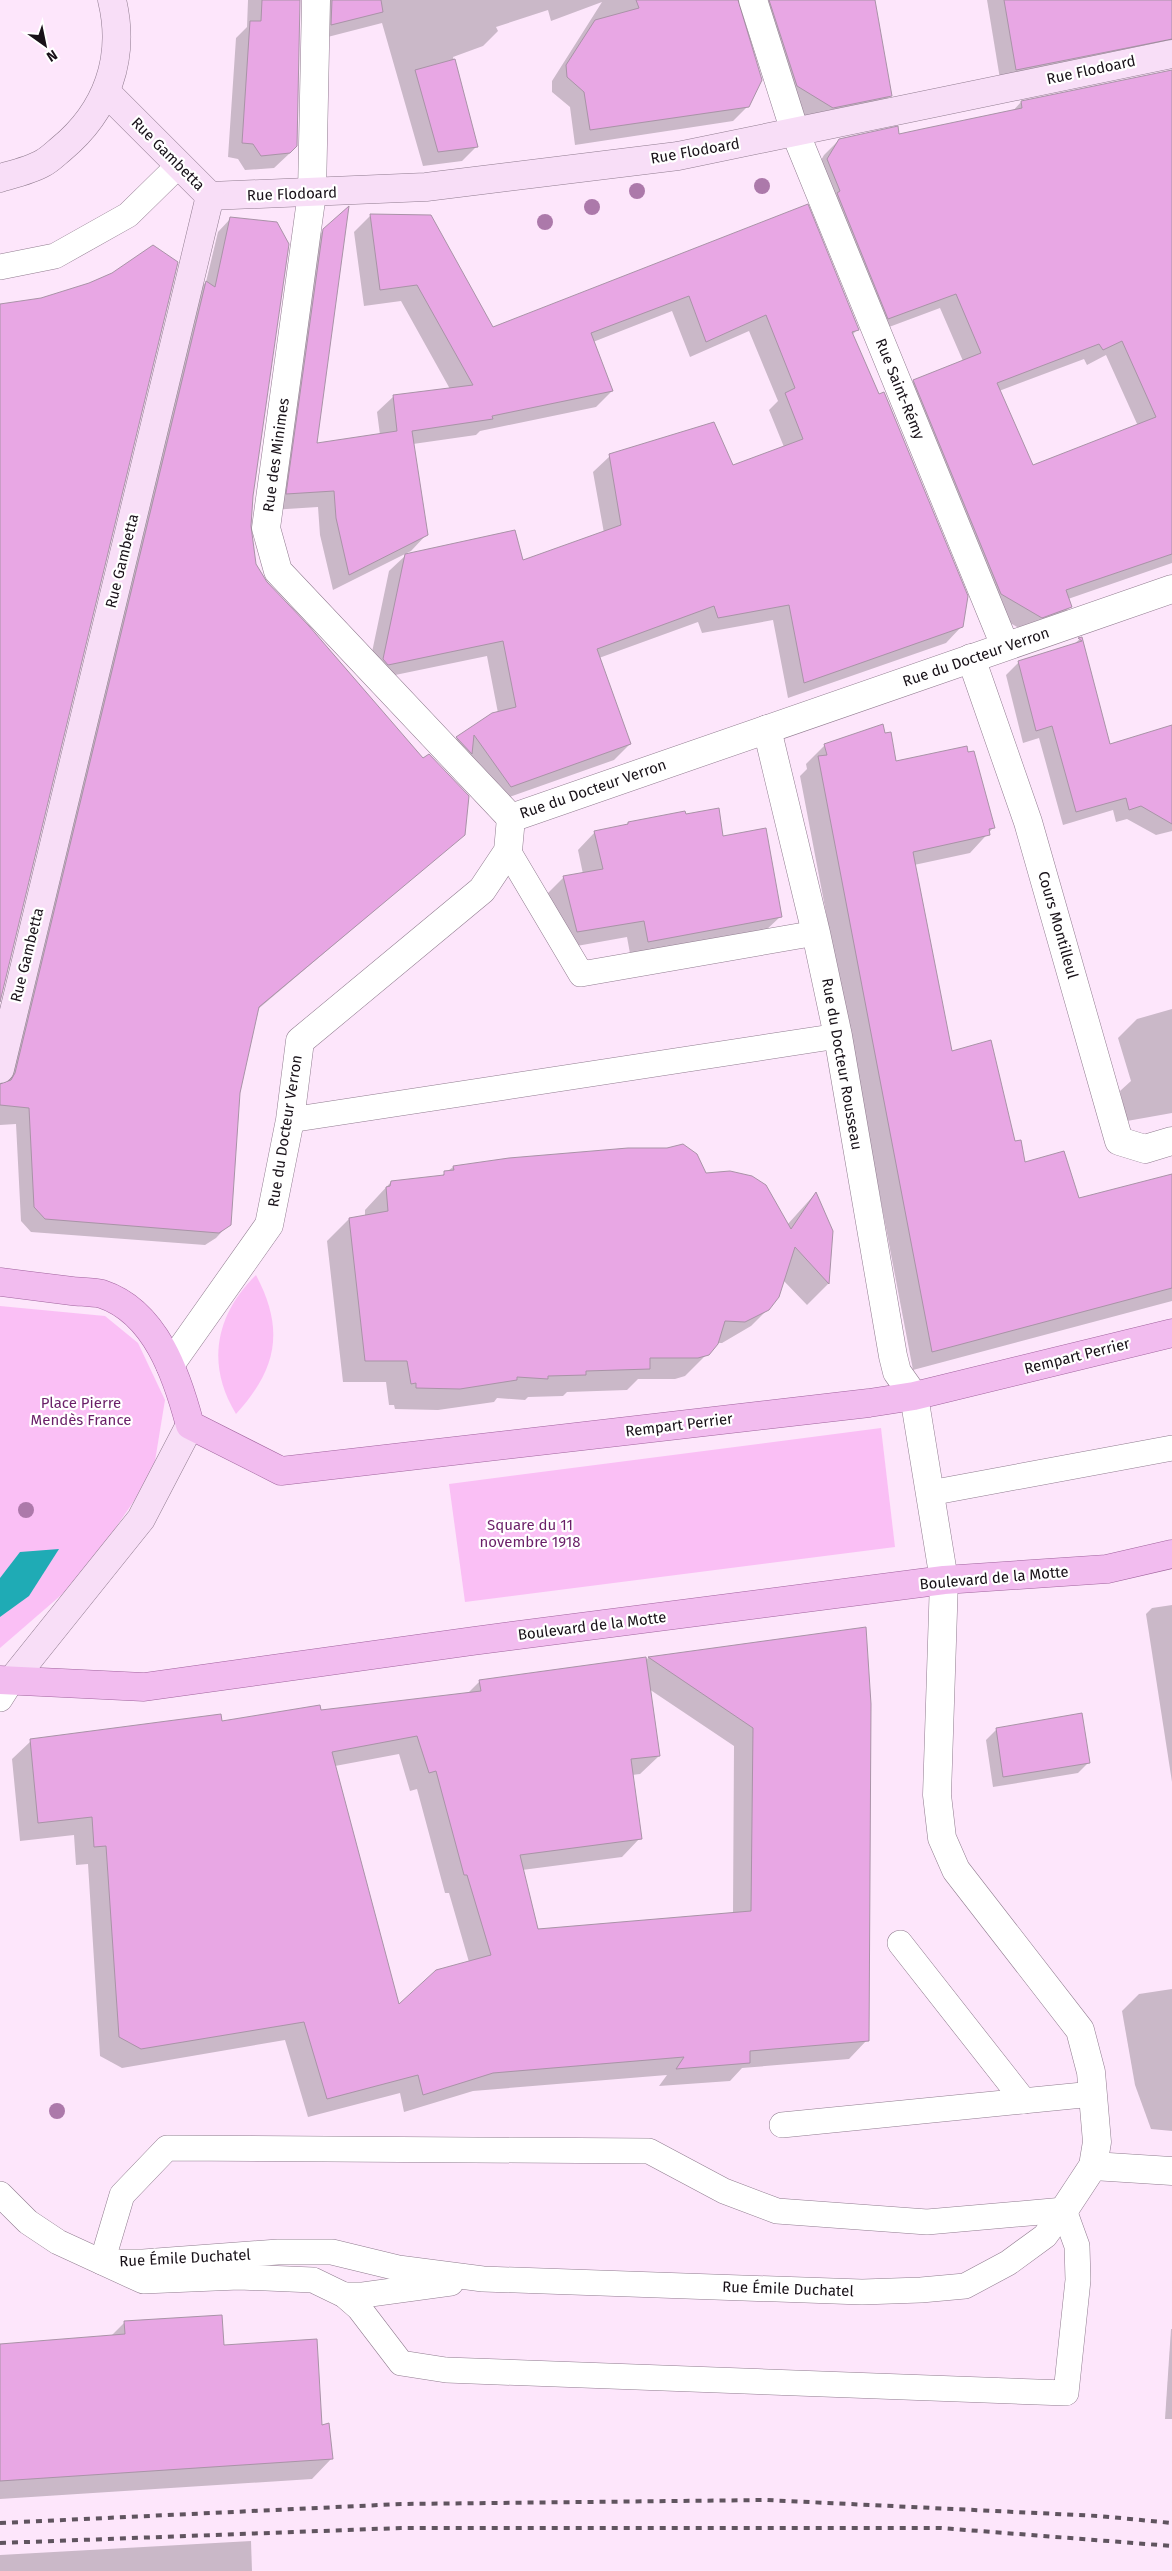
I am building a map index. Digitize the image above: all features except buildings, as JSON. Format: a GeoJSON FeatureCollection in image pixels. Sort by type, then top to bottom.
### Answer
{"type":"FeatureCollection","features":[{"type":"Feature","properties":{"kind":"main road"},"geometry":{"type":"LineString","coordinates":[[0,178],[43,164],[80,133],[106,92],[116,58],[117,21],[112,0]]}},
{"type":"Feature","properties":{"kind":"main road","name":"Rue Flodoard"},"geometry":{"type":"LineString","coordinates":[[210,196],[312,193],[426,186],[678,156],[1172,54]]}},
{"type":"Feature","properties":{"kind":"main road","name":"Rue Gambetta"},"geometry":{"type":"LineString","coordinates":[[0,1069],[210,196],[106,92]]}},
{"type":"Feature","properties":{"kind":"main road"},"geometry":{"type":"LineString","coordinates":[[0,1282],[102,1294],[135,1312],[157,1341],[170,1365],[181,1390],[190,1425],[141,1519],[4,1687]]}},
{"type":"Feature","properties":{"kind":"main road","name":"Rempart Perrier"},"geometry":{"type":"LineString","coordinates":[[190,1425],[281,1471],[868,1403],[914,1396],[1172,1333]]}},
{"type":"Feature","properties":{"kind":"main road","name":"Boulevard de la Motte"},"geometry":{"type":"LineString","coordinates":[[4,1687],[144,1687],[473,1641],[944,1580],[1107,1569],[1172,1554]]}},
{"type":"Feature","properties":{"kind":"street","name":"Rue des Minimes"},"geometry":{"type":"LineString","coordinates":[[316,0],[312,193],[266,528],[278,571],[511,818]]}},
{"type":"Feature","properties":{"kind":"street","name":"Rue Saint-Rémy"},"geometry":{"type":"LineString","coordinates":[[753,0],[795,132],[1005,646]]}},
{"type":"Feature","properties":{"kind":"street","name":"Rue du Docteur Verron"},"geometry":{"type":"LineString","coordinates":[[170,1365],[269,1225],[290,1120],[300,1041],[482,890],[508,851],[511,818],[1172,589]]}},
{"type":"Feature","properties":{"kind":"street","name":"Cours Montilleul"},"geometry":{"type":"LineString","coordinates":[[971,658],[1028,822],[1118,1141],[1145,1150],[1172,1141]]}},
{"type":"Feature","properties":{"kind":"street","name":"Rue du Docteur Rousseau"},"geometry":{"type":"LineString","coordinates":[[767,729],[816,933],[838,1036],[893,1356],[897,1372],[914,1396]]}},
{"type":"Feature","properties":{"kind":"street"},"geometry":{"type":"LineString","coordinates":[[914,1396],[944,1580],[937,1795],[942,1838],[956,1870],[1080,2030],[1091,2072],[1097,2142],[1093,2166],[1064,2210]]}},
{"type":"Feature","properties":{"kind":"street"},"geometry":{"type":"LineString","coordinates":[[1093,2166],[1172,2171]]}},
{"type":"Feature","properties":{"kind":"lane"},"geometry":{"type":"LineString","coordinates":[[0,268],[55,256],[128,215],[179,165]]}},
{"type":"Feature","properties":{"kind":"lane"},"geometry":{"type":"LineString","coordinates":[[508,851],[581,974],[816,933]]}},
{"type":"Feature","properties":{"kind":"lane"},"geometry":{"type":"LineString","coordinates":[[290,1120],[838,1036]]}},
{"type":"Feature","properties":{"kind":"lane"},"geometry":{"type":"LineString","coordinates":[[930,1492],[1172,1448]]}},
{"type":"Feature","properties":{"kind":"lane"},"geometry":{"type":"LineString","coordinates":[[900,1943],[1024,2101]]}},
{"type":"Feature","properties":{"kind":"lane"},"geometry":{"type":"LineString","coordinates":[[782,2125],[1093,2094]]}},
{"type":"Feature","properties":{"kind":"lane"},"geometry":{"type":"LineString","coordinates":[[0,2194],[28,2222],[58,2242],[102,2262],[122,2195],[167,2148],[649,2151],[724,2191],[777,2211],[927,2222],[1064,2210]]}},
{"type":"Feature","properties":{"kind":"lane","name":"Rue Émile Duchatel"},"geometry":{"type":"LineString","coordinates":[[102,2262],[143,2262],[278,2252],[332,2252],[398,2268],[483,2279],[862,2292],[921,2290],[965,2286],[1008,2264],[1045,2236],[1064,2210]]}},
{"type":"Feature","properties":{"kind":"lane","name":"Rue Émile Duchatel"},"geometry":{"type":"LineString","coordinates":[[102,2262],[143,2280],[239,2277],[314,2280],[344,2295],[359,2308],[401,2363],[446,2370],[1066,2393],[1078,2280],[1077,2246],[1064,2210]]}},
{"type":"Feature","properties":{"kind":"lane","name":"Rue Émile Duchatel"},"geometry":{"type":"LineString","coordinates":[[344,2295],[363,2295],[483,2279]]}},
{"type":"Feature","properties":{"kind":"green space"},"geometry":{"type":"Polygon","coordinates":[[[256,1275],[271,1314],[272,1348],[268,1365],[260,1381],[236,1414],[227,1396],[221,1377],[218,1359],[219,1341],[231,1307],[242,1290],[256,1275]]]}},
{"type":"Feature","properties":{"kind":"green space","name":"Place Pierre Mendès France"},"geometry":{"type":"Polygon","coordinates":[[[0,1306],[105,1316],[138,1343],[165,1400],[153,1473],[82,1577],[0,1648],[0,1306]]]}},
{"type":"Feature","properties":{"kind":"green space","name":"Square du 11 novembre 1918"},"geometry":{"type":"Polygon","coordinates":[[[881,1428],[895,1547],[465,1602],[449,1484],[881,1428]]]}},
{"type":"Feature","properties":{"kind":"water"},"geometry":{"type":"Polygon","coordinates":[[[59,1549],[29,1596],[0,1617],[0,1578],[20,1552],[59,1549]]]}},
{"type":"Feature","properties":{"kind":"railway"},"geometry":{"type":"LineString","coordinates":[[0,2523],[401,2504],[766,2500],[1099,2516],[1172,2523]]}},
{"type":"Feature","properties":{"kind":"railway"},"geometry":{"type":"LineString","coordinates":[[0,2543],[401,2528],[941,2528],[1172,2546]]}}]}
